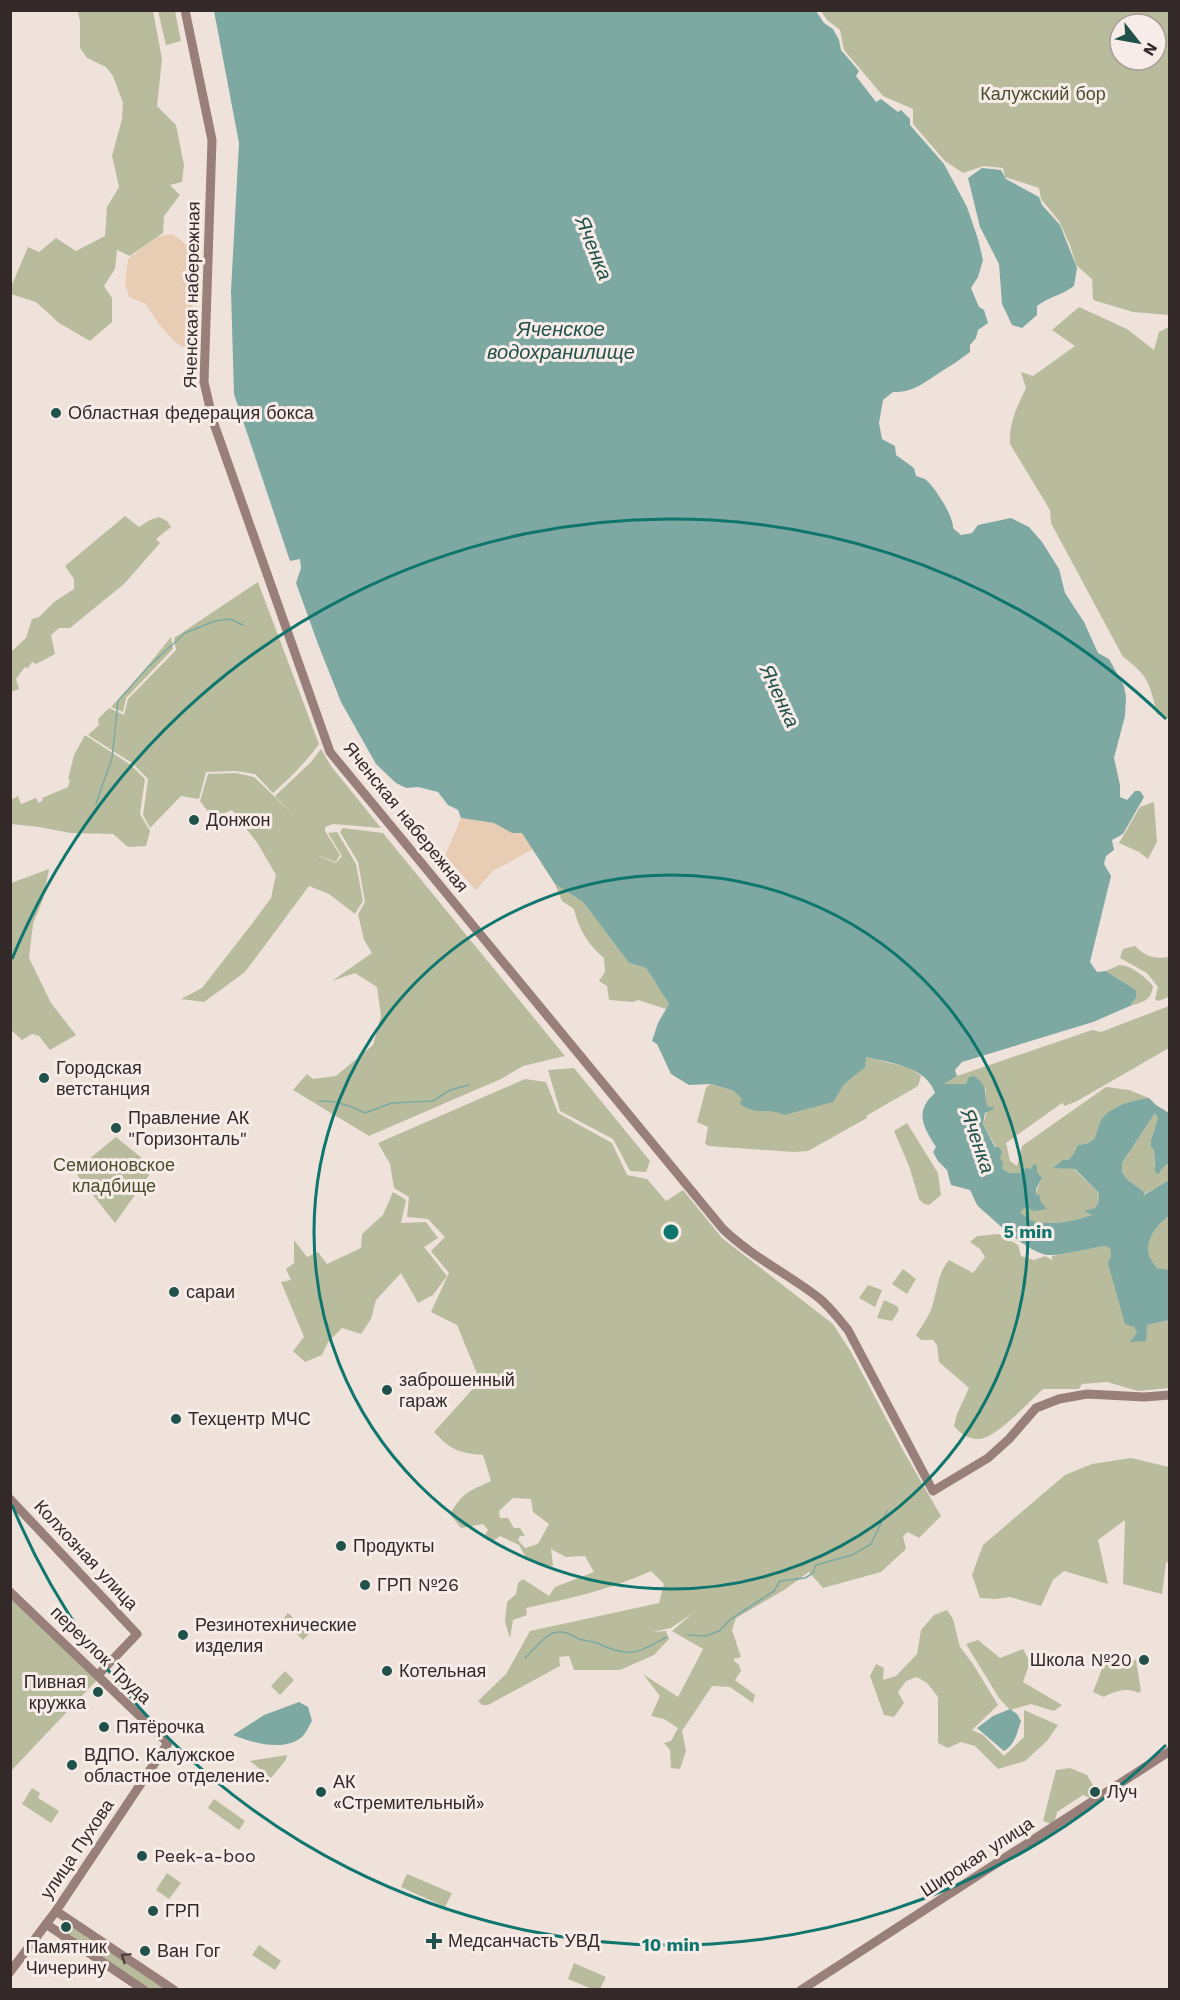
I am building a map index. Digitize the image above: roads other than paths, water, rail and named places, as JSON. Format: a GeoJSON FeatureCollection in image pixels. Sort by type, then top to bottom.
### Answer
{"type":"FeatureCollection","features":[{"type":"Feature","properties":{"kind":"street","name":"Яченская набережная"},"geometry":{"type":"LineString","coordinates":[[185,10],[212,140],[204,382],[213,421],[330,752],[723,1229],[745,1248],[820,1299],[848,1330],[933,1491],[988,1458],[1009,1439],[1036,1408],[1087,1394],[1144,1397],[1170,1395]]}},
{"type":"Feature","properties":{"kind":"street","name":"Колхозная улица"},"geometry":{"type":"LineString","coordinates":[[10,1498],[137,1634],[98,1675]]}},
{"type":"Feature","properties":{"kind":"street","name":"переулок Труда"},"geometry":{"type":"LineString","coordinates":[[10,1592],[168,1743]]}},
{"type":"Feature","properties":{"kind":"street","name":"улица Пухова"},"geometry":{"type":"LineString","coordinates":[[10,1972],[56,1911],[168,1743]]}},
{"type":"Feature","properties":{"kind":"street","name":"Широкая улица"},"geometry":{"type":"LineString","coordinates":[[801,1989],[1170,1751]]}},
{"type":"Feature","properties":{"kind":"street"},"geometry":{"type":"LineString","coordinates":[[56,1911],[174,1989]]}},
{"type":"Feature","properties":{"kind":"street"},"geometry":{"type":"LineString","coordinates":[[46,1924],[144,1989]]}},
{"type":"Feature","properties":{"kind":"water","name":"Яченское водохранилище"},"geometry":{"type":"Polygon","coordinates":[[[214,11],[816,11],[824,23],[833,29],[841,50],[859,71],[856,76],[876,102],[881,99],[898,112],[901,110],[910,119],[910,125],[944,164],[967,207],[978,239],[983,260],[978,277],[971,288],[979,307],[984,310],[988,323],[978,330],[976,338],[970,345],[970,352],[919,386],[907,391],[893,392],[883,400],[879,423],[882,439],[895,446],[896,455],[914,468],[916,476],[925,479],[934,488],[947,510],[953,528],[961,535],[972,533],[978,525],[1011,518],[1029,527],[1042,542],[1059,569],[1065,593],[1084,622],[1098,653],[1109,659],[1124,686],[1125,716],[1114,758],[1120,785],[1120,797],[1127,800],[1135,791],[1140,791],[1144,797],[1123,834],[1112,840],[1114,850],[1106,856],[1104,864],[1111,876],[1090,962],[1097,972],[1106,971],[1136,990],[1136,998],[1130,1006],[1093,1022],[962,1062],[955,1070],[957,1076],[944,1084],[966,1084],[969,1077],[974,1076],[982,1083],[988,1107],[994,1109],[985,1113],[983,1124],[995,1147],[999,1147],[1002,1152],[1000,1158],[1003,1163],[1002,1169],[1009,1173],[1021,1173],[1026,1168],[1031,1169],[1034,1164],[1042,1178],[1036,1189],[1036,1195],[1039,1194],[1041,1202],[1047,1209],[1033,1211],[1024,1208],[1020,1213],[1039,1222],[1062,1222],[1092,1215],[1084,1211],[1095,1208],[1099,1201],[1099,1193],[1075,1169],[1053,1168],[1063,1160],[1071,1158],[1078,1145],[1086,1144],[1094,1139],[1104,1116],[1125,1103],[1149,1098],[1169,1113],[1169,1164],[1159,1174],[1155,1172],[1151,1140],[1158,1118],[1155,1113],[1122,1163],[1122,1172],[1128,1180],[1143,1191],[1144,1195],[1169,1180],[1169,1216],[1153,1232],[1148,1249],[1150,1258],[1157,1268],[1169,1270],[1169,1320],[1147,1325],[1146,1341],[1130,1342],[1137,1333],[1134,1327],[1125,1324],[1108,1263],[1111,1256],[1110,1248],[1105,1246],[1053,1255],[1040,1253],[1012,1235],[979,1207],[970,1190],[951,1185],[947,1170],[933,1152],[936,1147],[924,1126],[924,1106],[935,1093],[924,1077],[916,1071],[866,1057],[865,1067],[844,1084],[833,1102],[784,1115],[747,1108],[740,1104],[742,1099],[734,1091],[711,1084],[689,1085],[671,1074],[657,1044],[652,1041],[658,1023],[669,1004],[646,968],[629,963],[583,902],[555,884],[522,833],[512,833],[494,823],[461,818],[458,810],[448,805],[438,792],[418,787],[406,788],[396,783],[376,764],[341,702],[318,644],[296,583],[301,568],[300,559],[290,561],[234,394],[231,291],[239,143],[214,11]]]}},
{"type":"Feature","properties":{"kind":"water"},"geometry":{"type":"Polygon","coordinates":[[[982,168],[1001,170],[1006,179],[1039,197],[1042,205],[1060,225],[1077,268],[1074,286],[1037,306],[1037,315],[1022,328],[1012,325],[1002,304],[999,264],[980,227],[968,178],[982,168]]]}},
{"type":"Feature","properties":{"kind":"water"},"geometry":{"type":"Polygon","coordinates":[[[299,1702],[308,1707],[312,1721],[302,1737],[295,1742],[268,1745],[233,1735],[264,1715],[299,1702]]]}},
{"type":"Feature","properties":{"kind":"water"},"geometry":{"type":"Polygon","coordinates":[[[1010,1709],[1021,1721],[1013,1742],[1004,1751],[977,1728],[993,1716],[1010,1709]]]}},
{"type":"Feature","properties":{"kind":"waterway"},"geometry":{"type":"LineString","coordinates":[[96,804],[112,758],[118,701],[147,668],[185,633],[215,621],[230,619],[243,625]]}},
{"type":"Feature","properties":{"kind":"waterway"},"geometry":{"type":"LineString","coordinates":[[319,1101],[343,1104],[365,1113],[392,1103],[433,1101],[450,1090],[469,1085]]}},
{"type":"Feature","properties":{"kind":"waterway"},"geometry":{"type":"LineString","coordinates":[[688,1635],[706,1636],[719,1631],[731,1619],[774,1591],[780,1581],[805,1578],[813,1573],[816,1565],[852,1555],[871,1544],[887,1511]]}},
{"type":"Feature","properties":{"kind":"waterway"},"geometry":{"type":"LineString","coordinates":[[525,1658],[546,1637],[557,1632],[567,1633],[579,1639],[626,1652],[640,1650],[667,1637]]}},
{"type":"Feature","properties":{"kind":"place","name":"Областная федерация бокса"},"geometry":{"type":"Point","coordinates":[56,413]}},
{"type":"Feature","properties":{"kind":"place","name":"Донжон"},"geometry":{"type":"Point","coordinates":[194,820]}},
{"type":"Feature","properties":{"kind":"place","name":"Городская ветстанция"},"geometry":{"type":"Point","coordinates":[44,1078]}},
{"type":"Feature","properties":{"kind":"place","name":"Правление АК \"Горизонталь\""},"geometry":{"type":"Point","coordinates":[116,1128]}},
{"type":"Feature","properties":{"kind":"place","name":"сараи"},"geometry":{"type":"Point","coordinates":[174,1292]}},
{"type":"Feature","properties":{"kind":"place","name":"заброшенный гараж"},"geometry":{"type":"Point","coordinates":[387,1390]}},
{"type":"Feature","properties":{"kind":"place","name":"Техцентр МЧС"},"geometry":{"type":"Point","coordinates":[176,1419]}},
{"type":"Feature","properties":{"kind":"place","name":"Продукты"},"geometry":{"type":"Point","coordinates":[341,1546]}},
{"type":"Feature","properties":{"kind":"place","name":"ГРП №26"},"geometry":{"type":"Point","coordinates":[365,1585]}},
{"type":"Feature","properties":{"kind":"place","name":"Резинотехнические изделия"},"geometry":{"type":"Point","coordinates":[183,1635]}},
{"type":"Feature","properties":{"kind":"place","name":"Школа №20"},"geometry":{"type":"Point","coordinates":[1144,1660]}},
{"type":"Feature","properties":{"kind":"place","name":"Котельная"},"geometry":{"type":"Point","coordinates":[387,1671]}},
{"type":"Feature","properties":{"kind":"place","name":"Пивная кружка"},"geometry":{"type":"Point","coordinates":[98,1692]}},
{"type":"Feature","properties":{"kind":"place","name":"Пятёрочка"},"geometry":{"type":"Point","coordinates":[104,1727]}},
{"type":"Feature","properties":{"kind":"place","name":"ВДПО. Калужское областное отделение."},"geometry":{"type":"Point","coordinates":[72,1765]}},
{"type":"Feature","properties":{"kind":"place","name":"АК «Стремительный»"},"geometry":{"type":"Point","coordinates":[321,1792]}},
{"type":"Feature","properties":{"kind":"place","name":"Луч"},"geometry":{"type":"Point","coordinates":[1095,1792]}},
{"type":"Feature","properties":{"kind":"place","name":"Peek-a-boo"},"geometry":{"type":"Point","coordinates":[142,1856]}},
{"type":"Feature","properties":{"kind":"place","name":"ГРП"},"geometry":{"type":"Point","coordinates":[153,1911]}},
{"type":"Feature","properties":{"kind":"place","name":"Памятник Чичерину"},"geometry":{"type":"Point","coordinates":[66,1927]}},
{"type":"Feature","properties":{"kind":"place","name":"Медсанчасть УВД"},"geometry":{"type":"Point","coordinates":[434,1941]}},
{"type":"Feature","properties":{"kind":"place","name":"Ван Гог"},"geometry":{"type":"Point","coordinates":[145,1951]}},
{"type":"Feature","properties":{"kind":"park label","name":"Калужский бор"},"geometry":{"type":"Point","coordinates":[1043,94]}},
{"type":"Feature","properties":{"kind":"park label","name":"Семионовское кладбище"},"geometry":{"type":"Point","coordinates":[114,1175]}},
{"type":"Feature","properties":{"kind":"water label","name":"Яченка"},"geometry":{"type":"Point","coordinates":[594,248]}},
{"type":"Feature","properties":{"kind":"water label","name":"Яченка"},"geometry":{"type":"Point","coordinates":[780,696]}},
{"type":"Feature","properties":{"kind":"water label","name":"Яченка"},"geometry":{"type":"Point","coordinates":[978,1141]}}]}
